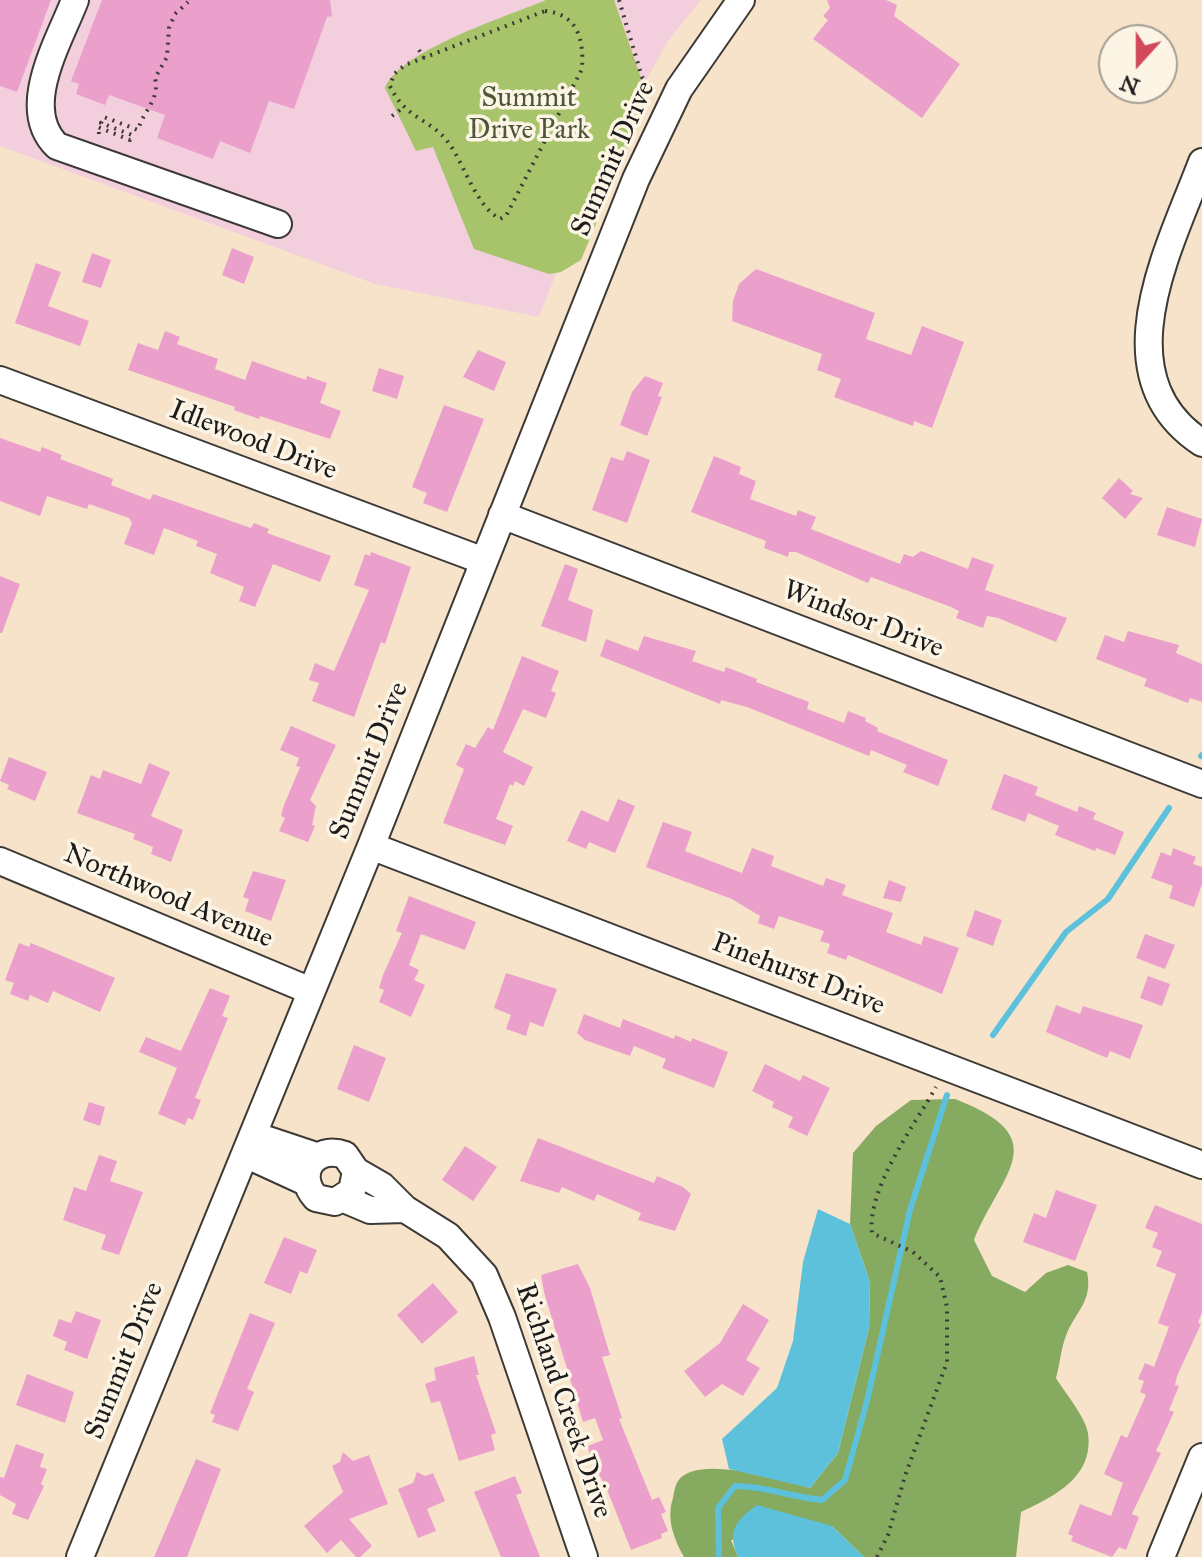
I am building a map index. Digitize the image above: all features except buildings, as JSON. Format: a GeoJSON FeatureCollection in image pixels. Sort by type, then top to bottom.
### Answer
{"type":"FeatureCollection","features":[{"type":"Feature","properties":{"kind":"street"},"geometry":{"type":"LineString","coordinates":[[75,0],[39,96],[42,123],[48,138],[57,146],[278,224]]}},
{"type":"Feature","properties":{"kind":"street","name":"Summit Drive"},"geometry":{"type":"LineString","coordinates":[[80,1557],[371,846],[664,116],[741,0]]}},
{"type":"Feature","properties":{"kind":"street"},"geometry":{"type":"LineString","coordinates":[[1202,162],[1163,267],[1149,313],[1147,336],[1154,380],[1164,403],[1202,443]]}},
{"type":"Feature","properties":{"kind":"street","name":"Idlewood Drive"},"geometry":{"type":"LineString","coordinates":[[0,380],[484,561]]}},
{"type":"Feature","properties":{"kind":"street","name":"Windsor Drive"},"geometry":{"type":"LineString","coordinates":[[502,515],[1202,784]]}},
{"type":"Feature","properties":{"kind":"street","name":"Pinehurst Drive"},"geometry":{"type":"LineString","coordinates":[[371,846],[1202,1165]]}},
{"type":"Feature","properties":{"kind":"street","name":"Northwood Avenue"},"geometry":{"type":"LineString","coordinates":[[0,861],[311,991]]}},
{"type":"Feature","properties":{"kind":"street"},"geometry":{"type":"LineString","coordinates":[[249,1144],[306,1182],[316,1198],[335,1202],[344,1199],[356,1182],[356,1171]]}},
{"type":"Feature","properties":{"kind":"street","name":"Richland Creek Drive"},"geometry":{"type":"LineString","coordinates":[[249,1144],[316,1156],[326,1152],[345,1155],[356,1171],[382,1186],[405,1209],[448,1236],[484,1275],[502,1317],[584,1557]]}},
{"type":"Feature","properties":{"kind":"street"},"geometry":{"type":"LineString","coordinates":[[306,1182],[306,1172],[316,1156]]}},
{"type":"Feature","properties":{"kind":"street"},"geometry":{"type":"LineString","coordinates":[[344,1199],[370,1210],[405,1209]]}},
{"type":"Feature","properties":{"kind":"street"},"geometry":{"type":"LineString","coordinates":[[1161,1557],[1202,1457]]}},
{"type":"Feature","properties":{"kind":"path"},"geometry":{"type":"LineString","coordinates":[[619,0],[642,77],[657,92]]}},
{"type":"Feature","properties":{"kind":"path"},"geometry":{"type":"LineString","coordinates":[[110,140],[96,133],[98,127],[130,140],[132,135],[101,123],[104,117],[138,130],[143,114],[155,100],[158,90],[155,78],[167,57],[169,28],[175,14],[188,2]]}},
{"type":"Feature","properties":{"kind":"path"},"geometry":{"type":"LineString","coordinates":[[545,11],[561,12],[576,26],[583,49],[582,69],[506,216],[500,219],[487,208],[447,140],[404,107],[390,86],[394,74],[424,58],[545,11]]}},
{"type":"Feature","properties":{"kind":"path"},"geometry":{"type":"LineString","coordinates":[[419,50],[424,58]]}},
{"type":"Feature","properties":{"kind":"path"},"geometry":{"type":"LineString","coordinates":[[392,116],[404,107]]}},
{"type":"Feature","properties":{"kind":"path"},"geometry":{"type":"LineString","coordinates":[[877,1557],[947,1362],[947,1307],[940,1277],[913,1252],[872,1233],[870,1215],[877,1193],[938,1084]]}},
{"type":"Feature","properties":{"kind":"shaded area"},"geometry":{"type":"Polygon","coordinates":[[[0,0],[701,0],[668,41],[598,167],[539,317],[375,284],[0,146],[0,0]]]}},
{"type":"Feature","properties":{"kind":"green space","name":"Summit Drive Park"},"geometry":{"type":"Polygon","coordinates":[[[546,0],[614,0],[648,98],[581,260],[561,272],[549,274],[474,249],[433,147],[416,151],[385,88],[395,74],[432,48],[546,0]]]}},
{"type":"Feature","properties":{"kind":"green space"},"geometry":{"type":"Polygon","coordinates":[[[955,1099],[986,1114],[1005,1128],[1013,1143],[1013,1159],[1007,1176],[974,1240],[992,1276],[1025,1292],[1046,1273],[1068,1265],[1087,1272],[1086,1298],[1065,1338],[1056,1378],[1086,1426],[1088,1448],[1085,1462],[1070,1483],[1059,1492],[1021,1512],[1016,1557],[864,1557],[832,1526],[731,1540],[738,1557],[684,1557],[674,1536],[670,1514],[676,1485],[688,1473],[703,1469],[741,1471],[810,1488],[838,1453],[869,1328],[870,1282],[850,1224],[853,1153],[876,1126],[911,1100],[955,1099]]]}},
{"type":"Feature","properties":{"kind":"water"},"geometry":{"type":"Polygon","coordinates":[[[818,1209],[850,1224],[870,1282],[869,1328],[838,1453],[810,1488],[729,1469],[722,1439],[777,1388],[793,1341],[803,1262],[818,1209]]]}},
{"type":"Feature","properties":{"kind":"water"},"geometry":{"type":"Polygon","coordinates":[[[757,1505],[832,1526],[864,1557],[738,1557],[733,1540],[735,1527],[757,1505]]]}},
{"type":"Feature","properties":{"kind":"waterway"},"geometry":{"type":"LineString","coordinates":[[993,1035],[1066,932],[1108,899],[1169,808]]}},
{"type":"Feature","properties":{"kind":"waterway"},"geometry":{"type":"LineString","coordinates":[[719,1557],[718,1508],[735,1486],[822,1500],[845,1480],[867,1401],[910,1210],[947,1095]]}}]}
